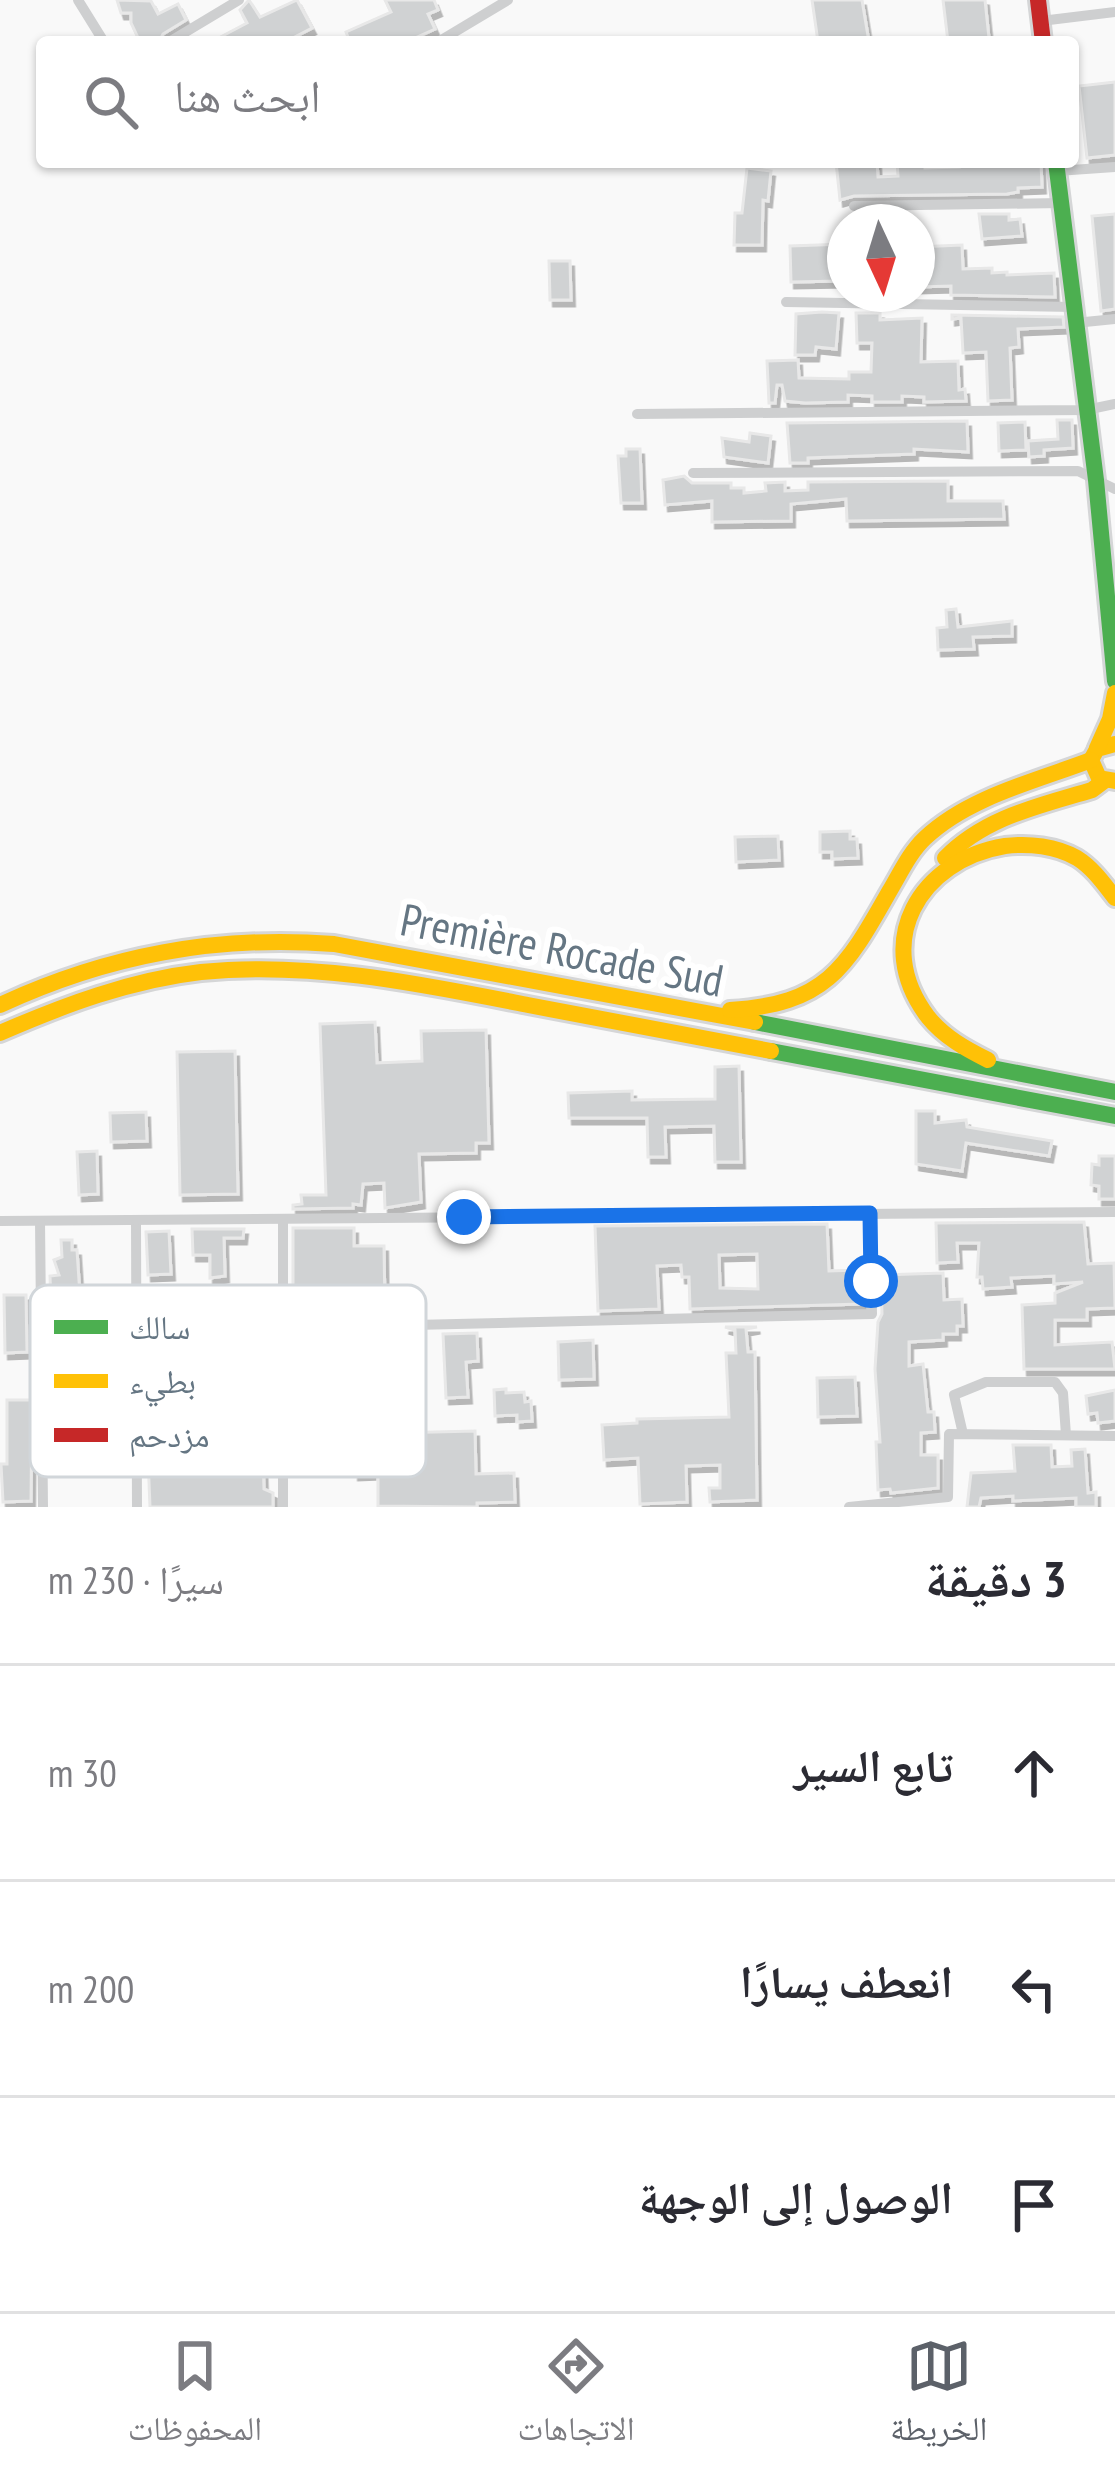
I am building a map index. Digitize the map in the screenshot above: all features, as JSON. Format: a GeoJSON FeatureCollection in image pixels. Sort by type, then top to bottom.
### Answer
{"type":"FeatureCollection","features":[{"type":"Feature","properties":{"kind":"main road"},"geometry":{"type":"LineString","coordinates":[[1039,0],[1042,36]]}},
{"type":"Feature","properties":{"kind":"main road"},"geometry":{"type":"LineString","coordinates":[[1057,168],[1110,566],[1115,681]]}},
{"type":"Feature","properties":{"kind":"main road"},"geometry":{"type":"LineString","coordinates":[[1111,785],[1094,773],[1115,693]]}},
{"type":"Feature","properties":{"kind":"main road"},"geometry":{"type":"LineString","coordinates":[[679,1009],[769,1008],[820,989],[847,964],[914,850],[931,833],[1000,794],[1101,751]]}},
{"type":"Feature","properties":{"kind":"main road"},"geometry":{"type":"LineString","coordinates":[[1063,1079],[987,1060],[950,1038],[925,1013],[905,966],[906,928],[916,898],[949,853],[986,825],[1111,785]]}},
{"type":"Feature","properties":{"kind":"main road"},"geometry":{"type":"LineString","coordinates":[[936,872],[959,857],[990,847],[1022,844],[1058,849],[1085,864],[1115,898]]}},
{"type":"Feature","properties":{"kind":"main road","name":"Première Rocade Sud"},"geometry":{"type":"LineString","coordinates":[[0,1005],[87,971],[160,950],[252,940],[334,944],[1115,1092]]}},
{"type":"Feature","properties":{"kind":"main road","name":"Première Rocade Sud"},"geometry":{"type":"LineString","coordinates":[[0,1033],[105,992],[171,976],[228,970],[321,972],[551,1010],[1115,1116]]}},
{"type":"Feature","properties":{"kind":"street"},"geometry":{"type":"LineString","coordinates":[[78,0],[100,36]]}},
{"type":"Feature","properties":{"kind":"street"},"geometry":{"type":"LineString","coordinates":[[179,36],[239,0]]}},
{"type":"Feature","properties":{"kind":"street"},"geometry":{"type":"LineString","coordinates":[[448,36],[508,0]]}},
{"type":"Feature","properties":{"kind":"street"},"geometry":{"type":"LineString","coordinates":[[1041,21],[1115,12]]}},
{"type":"Feature","properties":{"kind":"street"},"geometry":{"type":"LineString","coordinates":[[1079,166],[1115,166]]}},
{"type":"Feature","properties":{"kind":"street"},"geometry":{"type":"LineString","coordinates":[[935,205],[1061,203]]}},
{"type":"Feature","properties":{"kind":"street"},"geometry":{"type":"LineString","coordinates":[[786,302],[1115,319]]}},
{"type":"Feature","properties":{"kind":"street"},"geometry":{"type":"LineString","coordinates":[[637,414],[1086,410],[1115,404]]}},
{"type":"Feature","properties":{"kind":"street"},"geometry":{"type":"LineString","coordinates":[[693,473],[1078,471],[1115,489]]}},
{"type":"Feature","properties":{"kind":"street"},"geometry":{"type":"LineString","coordinates":[[0,1221],[1115,1212]]}},
{"type":"Feature","properties":{"kind":"street"},"geometry":{"type":"LineString","coordinates":[[426,1325],[872,1315],[870,1213]]}},
{"type":"Feature","properties":{"kind":"street"},"geometry":{"type":"LineString","coordinates":[[283,1219],[284,1285]]}},
{"type":"Feature","properties":{"kind":"street"},"geometry":{"type":"LineString","coordinates":[[136,1220],[136,1285]]}},
{"type":"Feature","properties":{"kind":"street"},"geometry":{"type":"LineString","coordinates":[[40,1221],[41,1285]]}},
{"type":"Feature","properties":{"kind":"street"},"geometry":{"type":"LineString","coordinates":[[963,1434],[954,1395],[986,1382],[1055,1382],[1063,1393],[1066,1436]]}},
{"type":"Feature","properties":{"kind":"street"},"geometry":{"type":"LineString","coordinates":[[849,1507],[949,1502],[949,1434],[1115,1436]]}},
{"type":"Feature","properties":{"kind":"street"},"geometry":{"type":"LineString","coordinates":[[43,1477],[43,1507]]}},
{"type":"Feature","properties":{"kind":"street"},"geometry":{"type":"LineString","coordinates":[[137,1477],[137,1507]]}},
{"type":"Feature","properties":{"kind":"street"},"geometry":{"type":"LineString","coordinates":[[283,1477],[283,1507]]}},
{"type":"Feature","properties":{"kind":"building"},"geometry":{"type":"Polygon","coordinates":[[[117,0],[151,1],[158,14],[178,4],[186,20],[162,36],[137,36],[131,13],[121,13],[117,0]]]}},
{"type":"Feature","properties":{"kind":"building"},"geometry":{"type":"Polygon","coordinates":[[[249,0],[260,17],[297,0],[312,28],[297,36],[222,36],[247,23],[240,10],[249,0]]]}},
{"type":"Feature","properties":{"kind":"building"},"geometry":{"type":"Polygon","coordinates":[[[385,0],[434,0],[438,10],[428,14],[435,29],[419,36],[348,36],[346,32],[391,12],[385,0]]]}},
{"type":"Feature","properties":{"kind":"building"},"geometry":{"type":"Polygon","coordinates":[[[812,0],[862,0],[868,36],[817,36],[812,0]]]}},
{"type":"Feature","properties":{"kind":"building"},"geometry":{"type":"Polygon","coordinates":[[[943,0],[985,0],[989,36],[947,36],[943,0]]]}},
{"type":"Feature","properties":{"kind":"building"},"geometry":{"type":"Polygon","coordinates":[[[1115,82],[1115,155],[1087,158],[1079,86],[1115,82]]]}},
{"type":"Feature","properties":{"kind":"building"},"geometry":{"type":"Polygon","coordinates":[[[747,168],[771,171],[768,201],[763,200],[762,245],[734,245],[735,213],[742,213],[747,168]]]}},
{"type":"Feature","properties":{"kind":"building"},"geometry":{"type":"Polygon","coordinates":[[[837,168],[877,168],[878,177],[898,176],[897,168],[1041,168],[1042,187],[1018,188],[1007,194],[840,200],[837,168]]]}},
{"type":"Feature","properties":{"kind":"building"},"geometry":{"type":"Polygon","coordinates":[[[979,214],[1009,214],[1009,220],[1020,219],[1022,236],[982,239],[979,214]]]}},
{"type":"Feature","properties":{"kind":"building"},"geometry":{"type":"Polygon","coordinates":[[[1115,214],[1115,309],[1101,311],[1092,216],[1115,214]]]}},
{"type":"Feature","properties":{"kind":"building"},"geometry":{"type":"Polygon","coordinates":[[[827,245],[827,281],[791,282],[790,246],[827,245]]]}},
{"type":"Feature","properties":{"kind":"building"},"geometry":{"type":"Polygon","coordinates":[[[962,245],[963,269],[992,268],[992,273],[1007,275],[1054,273],[1055,297],[951,295],[951,286],[935,286],[935,246],[962,245]]]}},
{"type":"Feature","properties":{"kind":"building"},"geometry":{"type":"Polygon","coordinates":[[[549,261],[570,261],[571,300],[550,300],[549,261]]]}},
{"type":"Feature","properties":{"kind":"building"},"geometry":{"type":"Polygon","coordinates":[[[839,313],[836,349],[816,347],[815,355],[795,355],[796,314],[839,313]]]}},
{"type":"Feature","properties":{"kind":"building"},"geometry":{"type":"Polygon","coordinates":[[[856,313],[880,313],[880,320],[922,318],[921,362],[958,361],[959,390],[965,389],[966,401],[924,402],[924,397],[902,396],[902,402],[872,402],[872,396],[848,395],[848,402],[805,403],[785,401],[782,385],[777,385],[775,403],[769,403],[767,361],[798,360],[799,378],[849,379],[849,372],[871,372],[872,343],[857,343],[856,313]]]}},
{"type":"Feature","properties":{"kind":"building"},"geometry":{"type":"Polygon","coordinates":[[[952,315],[1063,317],[1064,327],[1018,329],[1019,347],[1010,348],[1012,400],[988,401],[986,352],[963,353],[961,318],[952,319],[952,315]]]}},
{"type":"Feature","properties":{"kind":"building"},"geometry":{"type":"Polygon","coordinates":[[[1057,420],[1072,420],[1073,448],[1044,450],[1044,456],[1029,457],[1028,441],[1058,439],[1057,420]]]}},
{"type":"Feature","properties":{"kind":"building"},"geometry":{"type":"Polygon","coordinates":[[[967,421],[968,452],[914,449],[914,454],[808,458],[808,463],[790,463],[787,423],[967,421]]]}},
{"type":"Feature","properties":{"kind":"building"},"geometry":{"type":"Polygon","coordinates":[[[1025,422],[1026,450],[999,451],[998,423],[1025,422]]]}},
{"type":"Feature","properties":{"kind":"building"},"geometry":{"type":"Polygon","coordinates":[[[750,433],[771,436],[768,463],[724,457],[722,438],[749,442],[750,433]]]}},
{"type":"Feature","properties":{"kind":"building"},"geometry":{"type":"Polygon","coordinates":[[[626,449],[640,449],[642,503],[621,503],[618,456],[626,456],[626,449]]]}},
{"type":"Feature","properties":{"kind":"building"},"geometry":{"type":"Polygon","coordinates":[[[684,476],[692,483],[731,483],[731,488],[744,488],[744,493],[766,491],[765,483],[785,482],[785,491],[808,490],[808,482],[948,481],[948,501],[1003,501],[1004,519],[847,521],[846,499],[791,504],[791,521],[712,522],[712,501],[665,505],[663,480],[684,476]]]}},
{"type":"Feature","properties":{"kind":"building"},"geometry":{"type":"Polygon","coordinates":[[[956,609],[958,627],[1012,621],[1012,636],[973,637],[974,649],[938,650],[937,628],[947,627],[946,610],[956,609]]]}},
{"type":"Feature","properties":{"kind":"building"},"geometry":{"type":"Polygon","coordinates":[[[850,831],[850,839],[857,839],[858,858],[832,859],[832,852],[820,852],[820,832],[850,831]]]}},
{"type":"Feature","properties":{"kind":"building"},"geometry":{"type":"Polygon","coordinates":[[[778,836],[779,860],[736,862],[735,837],[778,836]]]}},
{"type":"Feature","properties":{"kind":"building"},"geometry":{"type":"Polygon","coordinates":[[[375,1022],[377,1063],[422,1061],[421,1031],[486,1030],[489,1143],[476,1143],[476,1153],[419,1154],[421,1202],[385,1208],[384,1183],[363,1184],[361,1205],[353,1204],[353,1208],[293,1209],[302,1204],[301,1195],[326,1195],[320,1024],[375,1022]]]}},
{"type":"Feature","properties":{"kind":"building"},"geometry":{"type":"Polygon","coordinates":[[[235,1051],[238,1194],[180,1195],[177,1052],[235,1051]]]}},
{"type":"Feature","properties":{"kind":"building"},"geometry":{"type":"Polygon","coordinates":[[[739,1066],[741,1162],[715,1162],[714,1126],[665,1127],[666,1157],[648,1157],[647,1118],[569,1118],[568,1093],[632,1091],[632,1100],[715,1099],[715,1067],[739,1066]]]}},
{"type":"Feature","properties":{"kind":"building"},"geometry":{"type":"Polygon","coordinates":[[[916,1111],[935,1111],[935,1123],[966,1120],[967,1127],[1052,1141],[1049,1156],[966,1143],[962,1171],[916,1164],[916,1111]]]}},
{"type":"Feature","properties":{"kind":"building"},"geometry":{"type":"Polygon","coordinates":[[[146,1112],[147,1141],[111,1142],[110,1113],[146,1112]]]}},
{"type":"Feature","properties":{"kind":"building"},"geometry":{"type":"Polygon","coordinates":[[[97,1151],[98,1194],[79,1195],[77,1152],[97,1151]]]}},
{"type":"Feature","properties":{"kind":"building"},"geometry":{"type":"Polygon","coordinates":[[[1099,1156],[1115,1156],[1115,1199],[1099,1199],[1099,1186],[1091,1185],[1092,1164],[1099,1165],[1099,1156]]]}},
{"type":"Feature","properties":{"kind":"building"},"geometry":{"type":"Polygon","coordinates":[[[1084,1222],[1088,1264],[1114,1263],[1115,1308],[1087,1309],[1087,1320],[1055,1320],[1055,1345],[1112,1342],[1115,1369],[1024,1369],[1022,1305],[1055,1303],[1055,1293],[1083,1282],[1054,1284],[1054,1276],[1011,1278],[1012,1287],[983,1289],[982,1277],[977,1277],[979,1243],[957,1243],[958,1262],[937,1263],[936,1223],[1084,1222]]]}},
{"type":"Feature","properties":{"kind":"building"},"geometry":{"type":"Polygon","coordinates":[[[827,1224],[829,1271],[860,1270],[862,1304],[690,1309],[689,1277],[682,1277],[681,1265],[657,1266],[659,1309],[598,1311],[595,1226],[827,1224]],[[757,1254],[719,1255],[720,1288],[758,1289],[757,1254]]]}},
{"type":"Feature","properties":{"kind":"building"},"geometry":{"type":"Polygon","coordinates":[[[293,1228],[354,1228],[354,1246],[384,1246],[385,1285],[293,1285],[293,1228]]]}},
{"type":"Feature","properties":{"kind":"building"},"geometry":{"type":"Polygon","coordinates":[[[192,1229],[244,1229],[243,1238],[224,1238],[225,1276],[210,1278],[210,1255],[193,1255],[192,1229]]]}},
{"type":"Feature","properties":{"kind":"building"},"geometry":{"type":"Polygon","coordinates":[[[169,1231],[171,1274],[148,1275],[146,1232],[169,1231]]]}},
{"type":"Feature","properties":{"kind":"building"},"geometry":{"type":"Polygon","coordinates":[[[61,1240],[72,1240],[79,1285],[50,1285],[50,1276],[59,1275],[54,1260],[62,1257],[61,1240]]]}},
{"type":"Feature","properties":{"kind":"building"},"geometry":{"type":"Polygon","coordinates":[[[943,1273],[944,1300],[962,1299],[963,1326],[957,1326],[957,1334],[943,1334],[943,1340],[909,1342],[909,1366],[923,1364],[928,1412],[934,1412],[935,1432],[921,1433],[921,1455],[938,1455],[938,1488],[878,1490],[875,1369],[881,1275],[943,1273]]]}},
{"type":"Feature","properties":{"kind":"building"},"geometry":{"type":"Polygon","coordinates":[[[4,1295],[26,1295],[27,1352],[5,1353],[4,1295]]]}},
{"type":"Feature","properties":{"kind":"building"},"geometry":{"type":"Polygon","coordinates":[[[725,1327],[757,1327],[746,1329],[748,1352],[755,1352],[757,1500],[710,1502],[709,1488],[720,1488],[720,1465],[686,1466],[687,1502],[640,1504],[638,1458],[604,1460],[602,1425],[637,1423],[637,1419],[729,1417],[726,1353],[736,1353],[735,1330],[725,1327]]]}},
{"type":"Feature","properties":{"kind":"building"},"geometry":{"type":"Polygon","coordinates":[[[477,1333],[478,1361],[466,1362],[468,1397],[446,1398],[443,1334],[477,1333]]]}},
{"type":"Feature","properties":{"kind":"building"},"geometry":{"type":"Polygon","coordinates":[[[593,1340],[594,1379],[559,1380],[558,1342],[593,1340]]]}},
{"type":"Feature","properties":{"kind":"building"},"geometry":{"type":"Polygon","coordinates":[[[855,1377],[857,1416],[818,1417],[817,1378],[855,1377]]]}},
{"type":"Feature","properties":{"kind":"building"},"geometry":{"type":"Polygon","coordinates":[[[506,1389],[506,1393],[524,1392],[525,1402],[531,1401],[532,1421],[517,1422],[517,1415],[495,1416],[494,1390],[506,1389]]]}},
{"type":"Feature","properties":{"kind":"building"},"geometry":{"type":"Polygon","coordinates":[[[1115,1390],[1115,1421],[1098,1423],[1097,1413],[1088,1414],[1086,1396],[1115,1390]]]}},
{"type":"Feature","properties":{"kind":"building"},"geometry":{"type":"Polygon","coordinates":[[[7,1400],[30,1400],[31,1501],[3,1502],[1,1464],[7,1464],[7,1400]]]}},
{"type":"Feature","properties":{"kind":"building"},"geometry":{"type":"Polygon","coordinates":[[[475,1431],[476,1474],[514,1473],[515,1502],[477,1503],[477,1507],[378,1506],[378,1477],[426,1477],[426,1432],[475,1431]]]}},
{"type":"Feature","properties":{"kind":"building"},"geometry":{"type":"Polygon","coordinates":[[[1013,1445],[1051,1445],[1052,1467],[1072,1466],[1071,1450],[1085,1449],[1088,1493],[1096,1492],[1096,1507],[1076,1507],[1076,1498],[1013,1501],[1013,1496],[981,1498],[979,1507],[967,1507],[971,1473],[1015,1471],[1013,1445]]]}},
{"type":"Feature","properties":{"kind":"building"},"geometry":{"type":"Polygon","coordinates":[[[149,1477],[264,1477],[264,1489],[273,1493],[273,1507],[150,1507],[149,1477]]]}},
{"type":"Feature","properties":{"kind":"traffic: fast"},"geometry":{"type":"LineString","coordinates":[[1057,168],[1096,480],[1115,681]]}},
{"type":"Feature","properties":{"kind":"traffic: fast"},"geometry":{"type":"LineString","coordinates":[[755,1022],[1115,1092]]}},
{"type":"Feature","properties":{"kind":"traffic: fast"},"geometry":{"type":"LineString","coordinates":[[771,1051],[1115,1116]]}},
{"type":"Feature","properties":{"kind":"traffic: slow"},"geometry":{"type":"LineString","coordinates":[[1097,748],[1115,693]]}},
{"type":"Feature","properties":{"kind":"traffic: slow"},"geometry":{"type":"LineString","coordinates":[[1115,744],[1097,749],[1091,760],[1099,778],[1115,781]]}},
{"type":"Feature","properties":{"kind":"traffic: slow"},"geometry":{"type":"LineString","coordinates":[[730,1010],[789,1000],[829,978],[859,942],[914,850],[942,824],[1003,792],[1091,760]]}},
{"type":"Feature","properties":{"kind":"traffic: slow"},"geometry":{"type":"LineString","coordinates":[[945,858],[995,823],[1092,790],[1104,781]]}},
{"type":"Feature","properties":{"kind":"traffic: slow"},"geometry":{"type":"LineString","coordinates":[[988,1060],[941,1031],[911,989],[904,961],[905,934],[928,886],[975,854],[1033,845],[1077,858],[1115,898]]}},
{"type":"Feature","properties":{"kind":"traffic: slow"},"geometry":{"type":"LineString","coordinates":[[0,1005],[81,973],[163,952],[290,942],[334,944],[755,1022]]}},
{"type":"Feature","properties":{"kind":"traffic: slow"},"geometry":{"type":"LineString","coordinates":[[0,1033],[124,987],[242,969],[407,982],[771,1051]]}},
{"type":"Feature","properties":{"kind":"traffic: jam"},"geometry":{"type":"LineString","coordinates":[[1038,0],[1042,36]]}},
{"type":"Feature","properties":{"kind":"route"},"geometry":{"type":"LineString","coordinates":[[464,1217],[870,1213],[871,1281]]}}]}
